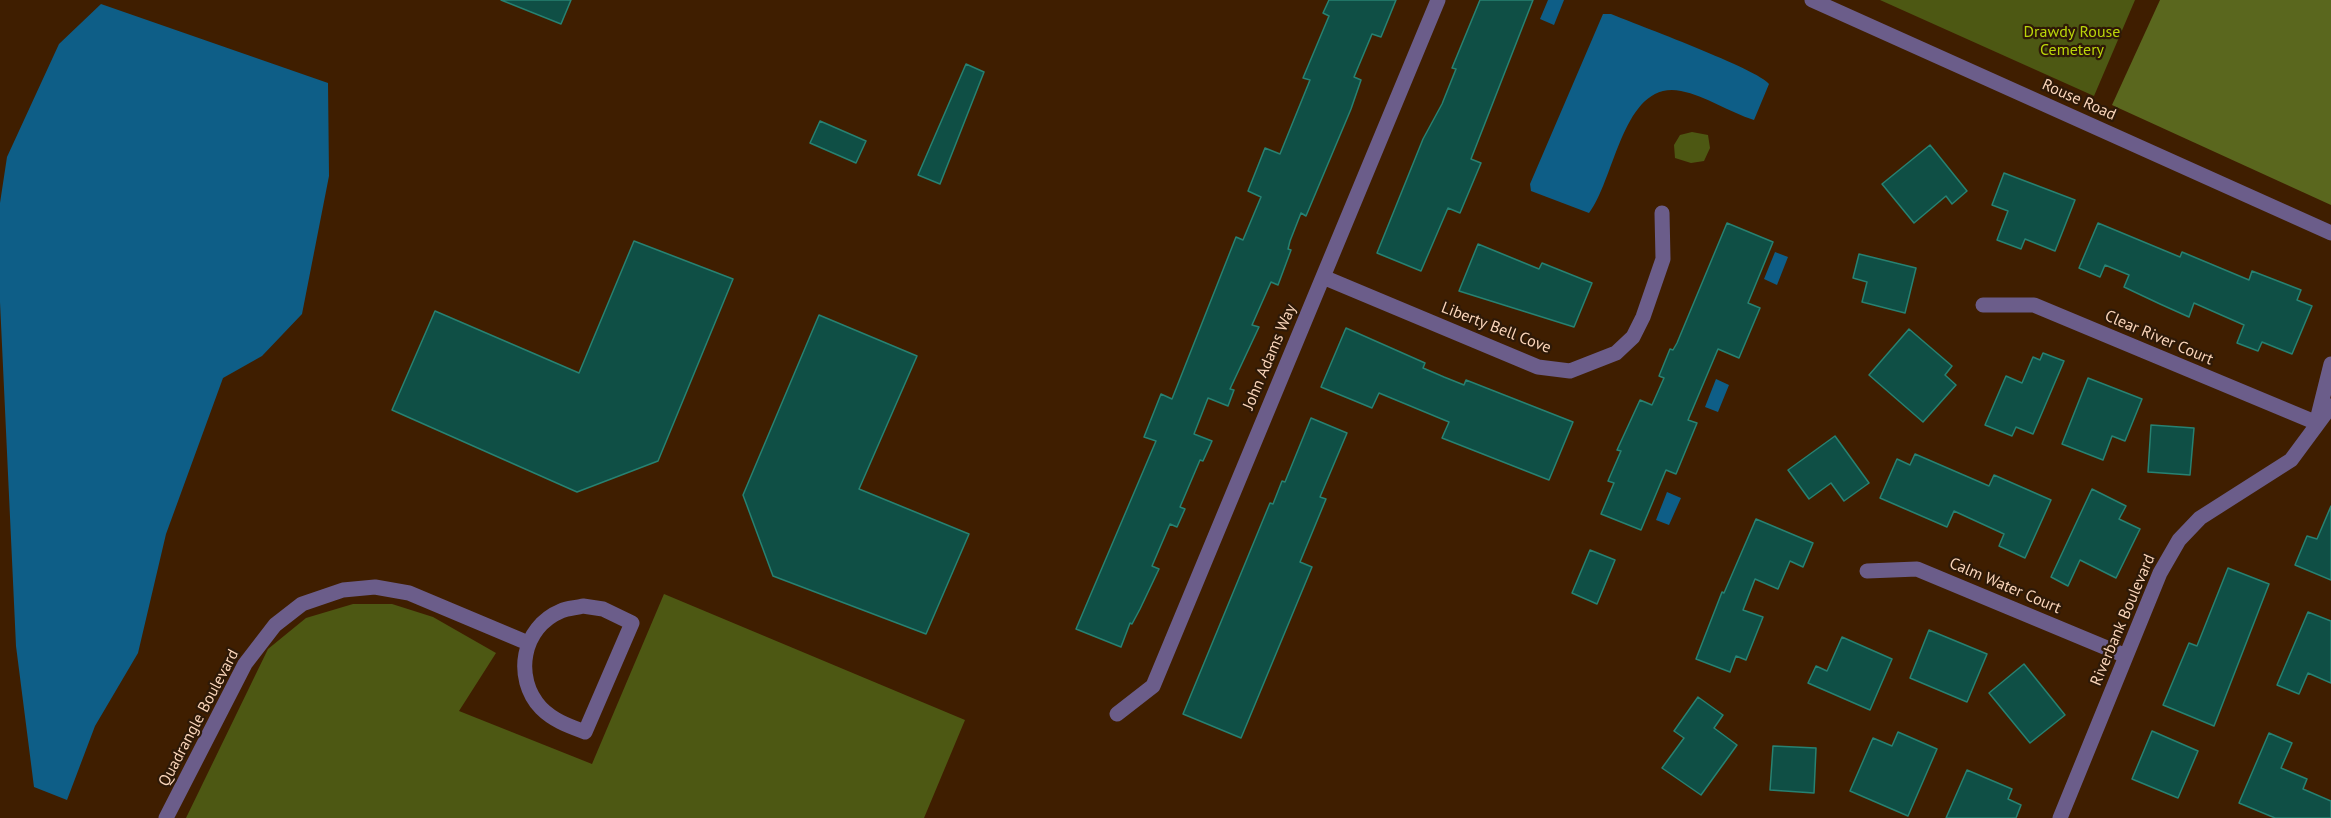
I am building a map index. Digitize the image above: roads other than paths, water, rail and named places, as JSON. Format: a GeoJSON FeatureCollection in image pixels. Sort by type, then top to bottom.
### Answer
{"type":"FeatureCollection","features":[{"type":"Feature","properties":{"kind":"street","name":"John Adams Way"},"geometry":{"type":"LineString","coordinates":[[1117,714],[1153,686],[1438,0]]}},
{"type":"Feature","properties":{"kind":"street","name":"Rouse Road"},"geometry":{"type":"LineString","coordinates":[[1812,0],[2331,233]]}},
{"type":"Feature","properties":{"kind":"street","name":"Liberty Bell Cove"},"geometry":{"type":"LineString","coordinates":[[1323,277],[1538,367],[1569,371],[1616,353],[1633,337],[1643,317],[1663,259],[1662,213]]}},
{"type":"Feature","properties":{"kind":"street","name":"Clear River Court"},"geometry":{"type":"LineString","coordinates":[[1983,305],[2034,305],[2317,423]]}},
{"type":"Feature","properties":{"kind":"street","name":"Riverbank Boulevard"},"geometry":{"type":"LineString","coordinates":[[2317,423],[2331,364]]}},
{"type":"Feature","properties":{"kind":"street","name":"Riverbank Boulevard"},"geometry":{"type":"LineString","coordinates":[[2060,818],[2160,573],[2179,540],[2200,518],[2291,460],[2331,406]]}},
{"type":"Feature","properties":{"kind":"street","name":"Calm Water Court"},"geometry":{"type":"LineString","coordinates":[[1867,571],[1917,569],[2126,656]]}},
{"type":"Feature","properties":{"kind":"street","name":"Quadrangle Boulevard"},"geometry":{"type":"LineString","coordinates":[[166,818],[245,664],[275,625],[302,604],[343,590],[375,587],[409,593],[528,643]]}},
{"type":"Feature","properties":{"kind":"street"},"geometry":{"type":"LineString","coordinates":[[584,606],[603,609],[632,623],[585,732],[559,722],[541,707],[528,688],[524,665],[528,643],[542,624],[561,611],[584,606]]}},
{"type":"Feature","properties":{"kind":"water"},"geometry":{"type":"Polygon","coordinates":[[[1548,0],[1564,0],[1554,25],[1540,19],[1548,0]]]}},
{"type":"Feature","properties":{"kind":"water"},"geometry":{"type":"Polygon","coordinates":[[[101,4],[328,83],[329,176],[302,314],[262,356],[223,378],[166,534],[138,653],[95,726],[67,800],[34,787],[16,646],[0,302],[0,203],[7,157],[59,44],[101,4]]]}},
{"type":"Feature","properties":{"kind":"water"},"geometry":{"type":"Polygon","coordinates":[[[1603,14],[1611,14],[1721,58],[1761,77],[1769,84],[1754,120],[1681,91],[1661,91],[1646,100],[1633,116],[1623,135],[1598,198],[1589,213],[1531,191],[1530,184],[1603,14]]]}},
{"type":"Feature","properties":{"kind":"water"},"geometry":{"type":"Polygon","coordinates":[[[1775,252],[1788,257],[1777,285],[1764,279],[1775,252]]]}},
{"type":"Feature","properties":{"kind":"water"},"geometry":{"type":"Polygon","coordinates":[[[1716,379],[1729,385],[1718,412],[1705,407],[1716,379]]]}},
{"type":"Feature","properties":{"kind":"water"},"geometry":{"type":"Polygon","coordinates":[[[1667,492],[1681,498],[1669,525],[1656,520],[1667,492]]]}},
{"type":"Feature","properties":{"kind":"park label","name":"Drawdy Rouse Cemetery"},"geometry":{"type":"Point","coordinates":[2072,41]}}]}
